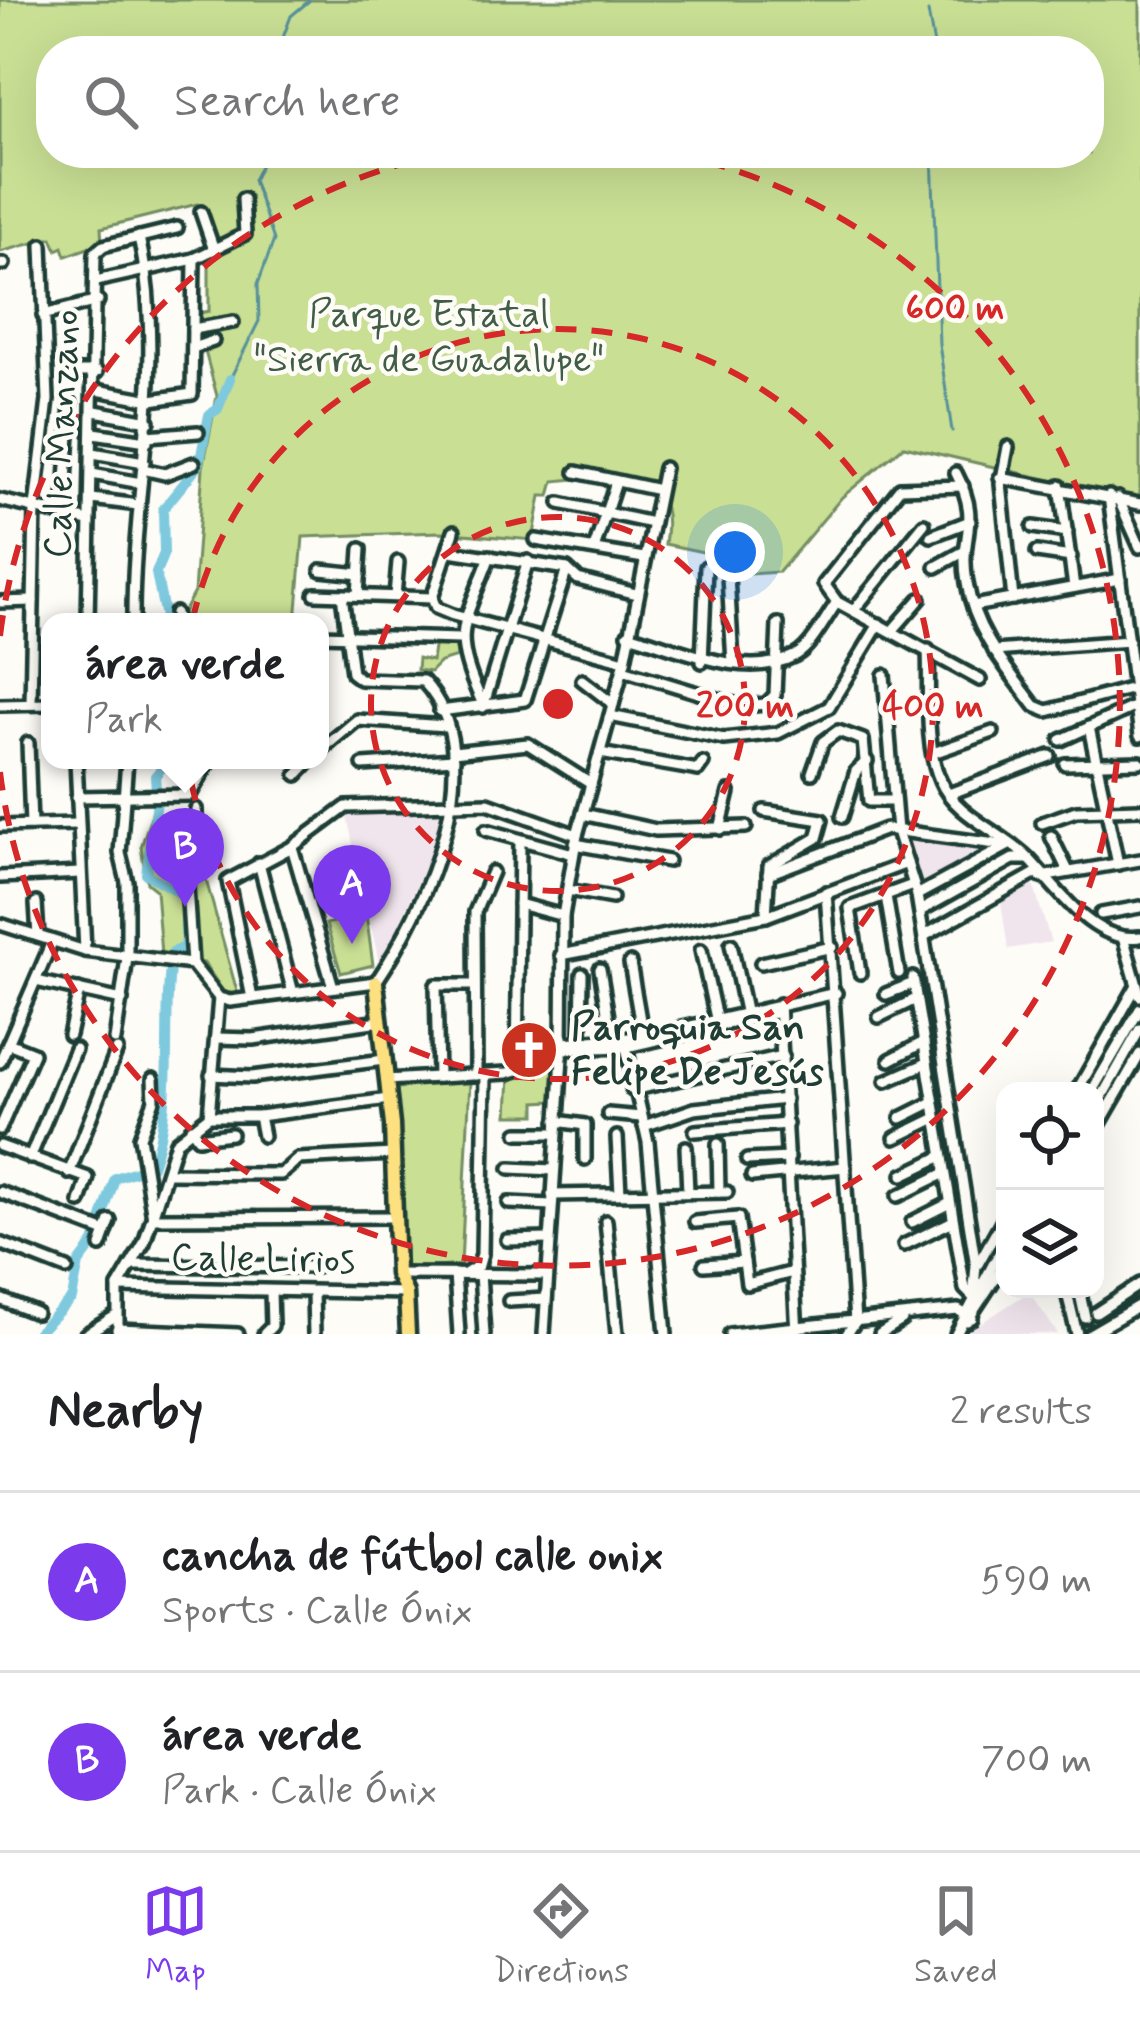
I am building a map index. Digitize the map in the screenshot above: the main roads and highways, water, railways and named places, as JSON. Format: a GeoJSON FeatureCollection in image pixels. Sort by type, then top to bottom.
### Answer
{"type":"FeatureCollection","features":[{"type":"Feature","properties":{"kind":"main road"},"geometry":{"type":"LineString","coordinates":[[376,982],[389,1099],[398,1274],[406,1293],[408,1334]]}},
{"type":"Feature","properties":{"kind":"waterway"},"geometry":{"type":"LineString","coordinates":[[284,36],[291,16],[310,0]]}},
{"type":"Feature","properties":{"kind":"waterway"},"geometry":{"type":"LineString","coordinates":[[928,12],[932,36]]}},
{"type":"Feature","properties":{"kind":"waterway"},"geometry":{"type":"LineString","coordinates":[[230,379],[259,321],[258,284],[274,240],[253,180],[259,168]]}},
{"type":"Feature","properties":{"kind":"waterway"},"geometry":{"type":"LineString","coordinates":[[933,168],[939,344],[952,431]]}},
{"type":"Feature","properties":{"kind":"waterway"},"geometry":{"type":"LineString","coordinates":[[164,613],[156,573],[164,553],[163,509],[199,465],[209,415],[218,409],[230,379]]}},
{"type":"Feature","properties":{"kind":"waterway"},"geometry":{"type":"LineString","coordinates":[[36,1334],[72,1298],[79,1263],[94,1243],[115,1178],[152,1166],[159,1140],[172,953],[185,946],[185,896],[146,874],[157,802],[155,776],[161,769]]}},
{"type":"Feature","properties":{"kind":"place","name":"área verde"},"geometry":{"type":"Point","coordinates":[185,907]}},
{"type":"Feature","properties":{"kind":"place","name":"cancha de fútbol calle onix"},"geometry":{"type":"Point","coordinates":[352,944]}},
{"type":"Feature","properties":{"kind":"place","name":"Parroquia San Felipe De Jesús"},"geometry":{"type":"Point","coordinates":[529,1050]}},
{"type":"Feature","properties":{"kind":"park label","name":"Parque Estatal \"Sierra de Guadalupe\""},"geometry":{"type":"Point","coordinates":[429,338]}}]}
